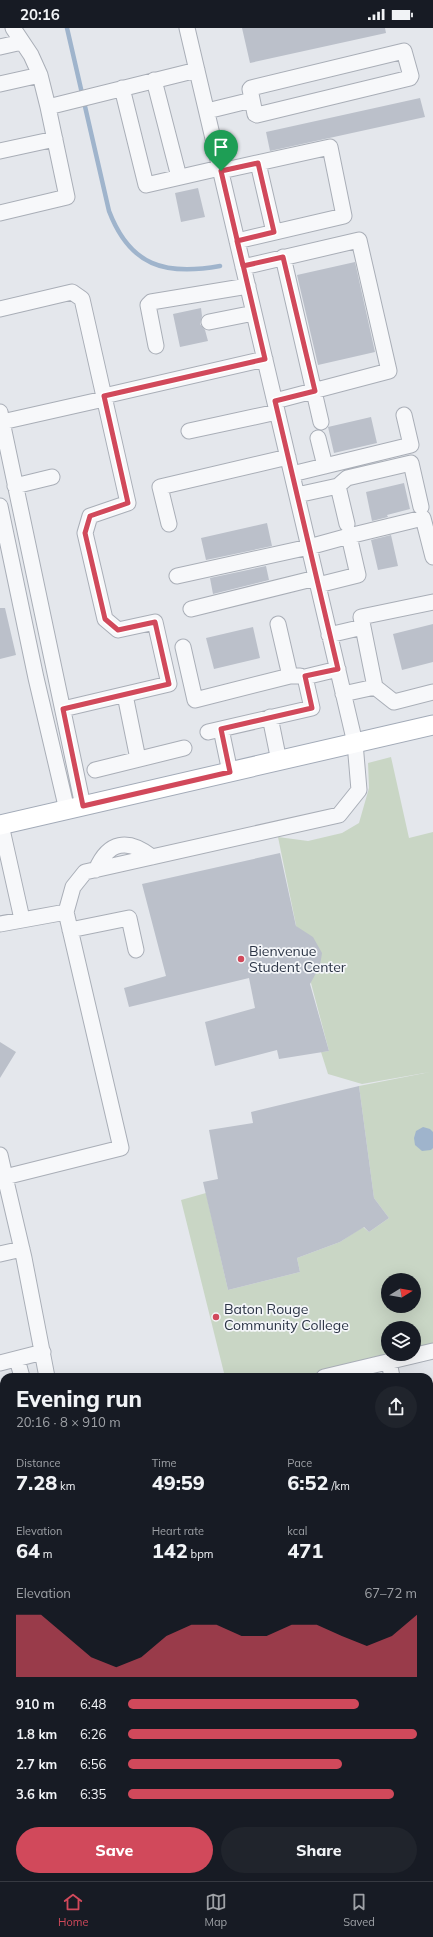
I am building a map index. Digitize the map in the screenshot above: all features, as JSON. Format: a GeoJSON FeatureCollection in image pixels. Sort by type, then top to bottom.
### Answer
{"type":"FeatureCollection","features":[{"type":"Feature","properties":{"kind":"main road"},"geometry":{"type":"LineString","coordinates":[[0,825],[433,724]]}},
{"type":"Feature","properties":{"kind":"street"},"geometry":{"type":"LineString","coordinates":[[0,213],[67,197],[40,75],[13,28]]}},
{"type":"Feature","properties":{"kind":"street"},"geometry":{"type":"LineString","coordinates":[[3,1178],[121,1148],[66,912],[73,887],[84,872],[339,815],[359,790],[355,743],[344,694],[187,28]]}},
{"type":"Feature","properties":{"kind":"street"},"geometry":{"type":"LineString","coordinates":[[0,47],[22,42]]}},
{"type":"Feature","properties":{"kind":"street"},"geometry":{"type":"LineString","coordinates":[[404,51],[411,76],[410,78],[257,115],[252,100],[251,88],[404,51]]}},
{"type":"Feature","properties":{"kind":"street"},"geometry":{"type":"LineString","coordinates":[[48,107],[197,70]]}},
{"type":"Feature","properties":{"kind":"street"},"geometry":{"type":"LineString","coordinates":[[0,84],[40,75]]}},
{"type":"Feature","properties":{"kind":"street"},"geometry":{"type":"LineString","coordinates":[[154,80],[179,177]]}},
{"type":"Feature","properties":{"kind":"street"},"geometry":{"type":"LineString","coordinates":[[122,88],[146,185],[330,147],[344,216],[237,241]]}},
{"type":"Feature","properties":{"kind":"street"},"geometry":{"type":"LineString","coordinates":[[207,111],[252,100]]}},
{"type":"Feature","properties":{"kind":"street"},"geometry":{"type":"LineString","coordinates":[[0,151],[55,139]]}},
{"type":"Feature","properties":{"kind":"street"},"geometry":{"type":"LineString","coordinates":[[258,163],[274,232]]}},
{"type":"Feature","properties":{"kind":"street"},"geometry":{"type":"LineString","coordinates":[[189,431],[276,406],[326,387],[390,372],[359,240],[243,266]]}},
{"type":"Feature","properties":{"kind":"street"},"geometry":{"type":"LineString","coordinates":[[283,257],[321,422]]}},
{"type":"Feature","properties":{"kind":"street"},"geometry":{"type":"LineString","coordinates":[[156,346],[148,305],[151,302],[248,286]]}},
{"type":"Feature","properties":{"kind":"street"},"geometry":{"type":"LineString","coordinates":[[0,309],[72,292],[82,299],[128,503],[90,516],[85,533],[105,619],[118,630],[155,622],[169,684],[63,709]]}},
{"type":"Feature","properties":{"kind":"street"},"geometry":{"type":"LineString","coordinates":[[209,322],[254,313]]}},
{"type":"Feature","properties":{"kind":"street"},"geometry":{"type":"LineString","coordinates":[[75,808],[63,709],[1,417],[104,397],[265,359]]}},
{"type":"Feature","properties":{"kind":"street"},"geometry":{"type":"LineString","coordinates":[[292,474],[411,444],[404,415]]}},
{"type":"Feature","properties":{"kind":"street"},"geometry":{"type":"LineString","coordinates":[[318,438],[325,466]]}},
{"type":"Feature","properties":{"kind":"street"},"geometry":{"type":"LineString","coordinates":[[169,524],[160,487],[288,458]]}},
{"type":"Feature","properties":{"kind":"street"},"geometry":{"type":"LineString","coordinates":[[297,495],[338,486],[347,478],[411,463],[421,506]]}},
{"type":"Feature","properties":{"kind":"street"},"geometry":{"type":"LineString","coordinates":[[15,486],[52,477]]}},
{"type":"Feature","properties":{"kind":"street"},"geometry":{"type":"LineString","coordinates":[[191,609],[317,582],[358,575],[338,486]]}},
{"type":"Feature","properties":{"kind":"street"},"geometry":{"type":"LineString","coordinates":[[0,506],[36,678],[75,808]]}},
{"type":"Feature","properties":{"kind":"street"},"geometry":{"type":"LineString","coordinates":[[177,576],[309,547],[348,530],[423,518],[433,557]]}},
{"type":"Feature","properties":{"kind":"street"},"geometry":{"type":"LineString","coordinates":[[433,602],[361,618],[375,687],[394,702],[433,692]]}},
{"type":"Feature","properties":{"kind":"street"},"geometry":{"type":"LineString","coordinates":[[278,624],[290,676]]}},
{"type":"Feature","properties":{"kind":"street"},"geometry":{"type":"LineString","coordinates":[[330,635],[363,627]]}},
{"type":"Feature","properties":{"kind":"street"},"geometry":{"type":"LineString","coordinates":[[183,647],[194,700],[290,676],[305,676],[338,669]]}},
{"type":"Feature","properties":{"kind":"street"},"geometry":{"type":"LineString","coordinates":[[230,772],[214,731],[312,708],[305,676]]}},
{"type":"Feature","properties":{"kind":"street"},"geometry":{"type":"LineString","coordinates":[[344,694],[375,687]]}},
{"type":"Feature","properties":{"kind":"street"},"geometry":{"type":"LineString","coordinates":[[124,695],[138,759]]}},
{"type":"Feature","properties":{"kind":"street"},"geometry":{"type":"LineString","coordinates":[[270,718],[279,761]]}},
{"type":"Feature","properties":{"kind":"street"},"geometry":{"type":"LineString","coordinates":[[96,770],[184,748]]}},
{"type":"Feature","properties":{"kind":"street"},"geometry":{"type":"LineString","coordinates":[[0,825],[22,919]]}},
{"type":"Feature","properties":{"kind":"street"},"geometry":{"type":"LineString","coordinates":[[0,924],[66,912]]}},
{"type":"Feature","properties":{"kind":"street"},"geometry":{"type":"LineString","coordinates":[[70,930],[129,918],[136,950]]}},
{"type":"Feature","properties":{"kind":"street"},"geometry":{"type":"LineString","coordinates":[[0,1155],[3,1178],[22,1249],[46,1373]]}},
{"type":"Feature","properties":{"kind":"street"},"geometry":{"type":"LineString","coordinates":[[0,1254],[22,1249]]}},
{"type":"Feature","properties":{"kind":"street"},"geometry":{"type":"LineString","coordinates":[[341,1373],[433,1351]]}},
{"type":"Feature","properties":{"kind":"street"},"geometry":{"type":"LineString","coordinates":[[0,1363],[43,1352]]}},
{"type":"Feature","properties":{"kind":"street"},"geometry":{"type":"LineString","coordinates":[[17,1359],[21,1373]]}},
{"type":"Feature","properties":{"kind":"street"},"geometry":{"type":"LineString","coordinates":[[389,1362],[391,1373]]}},
{"type":"Feature","properties":{"kind":"green space"},"geometry":{"type":"Polygon","coordinates":[[[391,757],[409,838],[433,832],[433,1351],[421,1354],[421,1321],[381,1321],[381,1361],[391,1361],[340,1373],[224,1373],[181,1200],[206,1193],[228,1290],[300,1272],[297,1258],[340,1242],[363,1227],[369,1232],[389,1218],[374,1198],[359,1086],[430,1072],[362,1084],[328,1074],[321,1052],[329,1051],[297,930],[278,837],[308,841],[342,833],[359,823],[369,788],[368,763],[391,757]]]}},
{"type":"Feature","properties":{"kind":"water"},"geometry":{"type":"Polygon","coordinates":[[[423,1127],[430,1129],[433,1132],[433,1148],[431,1150],[422,1151],[415,1145],[414,1138],[416,1131],[423,1127]]]}},
{"type":"Feature","properties":{"kind":"building"},"geometry":{"type":"Polygon","coordinates":[[[242,28],[385,28],[386,33],[250,63],[242,28]]]}},
{"type":"Feature","properties":{"kind":"building"},"geometry":{"type":"Polygon","coordinates":[[[420,98],[425,117],[270,151],[266,132],[420,98]]]}},
{"type":"Feature","properties":{"kind":"building"},"geometry":{"type":"Polygon","coordinates":[[[198,188],[205,217],[181,222],[175,193],[198,188]]]}},
{"type":"Feature","properties":{"kind":"building"},"geometry":{"type":"Polygon","coordinates":[[[355,262],[375,352],[318,365],[297,275],[355,262]]]}},
{"type":"Feature","properties":{"kind":"building"},"geometry":{"type":"Polygon","coordinates":[[[201,308],[202,316],[200,324],[205,330],[208,341],[180,347],[173,314],[201,308]]]}},
{"type":"Feature","properties":{"kind":"building"},"geometry":{"type":"Polygon","coordinates":[[[371,417],[377,443],[334,453],[328,427],[371,417]]]}},
{"type":"Feature","properties":{"kind":"building"},"geometry":{"type":"Polygon","coordinates":[[[404,483],[410,509],[387,515],[388,517],[372,521],[366,492],[404,483]]]}},
{"type":"Feature","properties":{"kind":"building"},"geometry":{"type":"Polygon","coordinates":[[[267,523],[272,546],[206,560],[201,538],[267,523]]]}},
{"type":"Feature","properties":{"kind":"building"},"geometry":{"type":"Polygon","coordinates":[[[391,535],[398,566],[378,570],[371,540],[391,535]]]}},
{"type":"Feature","properties":{"kind":"building"},"geometry":{"type":"Polygon","coordinates":[[[266,566],[269,580],[213,594],[210,578],[266,566]]]}},
{"type":"Feature","properties":{"kind":"building"},"geometry":{"type":"Polygon","coordinates":[[[0,608],[5,608],[16,655],[0,659],[0,608]]]}},
{"type":"Feature","properties":{"kind":"building"},"geometry":{"type":"Polygon","coordinates":[[[433,624],[433,662],[402,670],[393,634],[433,624]]]}},
{"type":"Feature","properties":{"kind":"building"},"geometry":{"type":"Polygon","coordinates":[[[253,627],[260,658],[214,669],[206,638],[253,627]]]}},
{"type":"Feature","properties":{"kind":"building","name":"Bienvenue Student Center"},"geometry":{"type":"Polygon","coordinates":[[[280,853],[296,926],[313,937],[322,953],[320,966],[310,984],[329,1051],[279,1059],[277,1050],[215,1066],[205,1022],[255,1008],[249,978],[129,1007],[124,988],[166,976],[142,884],[280,853]]]}},
{"type":"Feature","properties":{"kind":"building"},"geometry":{"type":"Polygon","coordinates":[[[0,1042],[16,1052],[0,1078],[0,1042]]]}},
{"type":"Feature","properties":{"kind":"building"},"geometry":{"type":"Polygon","coordinates":[[[359,1086],[374,1198],[389,1218],[369,1232],[364,1227],[340,1242],[297,1258],[300,1272],[228,1290],[203,1182],[218,1179],[209,1130],[253,1123],[251,1112],[359,1086]]]}},
{"type":"Feature","properties":{"kind":"waterway"},"geometry":{"type":"LineString","coordinates":[[67,28],[109,211],[118,230],[127,244],[139,255],[152,263],[182,269],[200,269],[220,266]]}},
{"type":"Feature","properties":{"kind":"place","name":"Bienvenue Student Center"},"geometry":{"type":"Point","coordinates":[241,959]}},
{"type":"Feature","properties":{"kind":"place","name":"Baton Rouge Community College"},"geometry":{"type":"Point","coordinates":[216,1317]}},
{"type":"Feature","properties":{"kind":"route"},"geometry":{"type":"LineString","coordinates":[[221,171],[258,163],[274,232],[237,241],[243,266],[283,257],[315,391],[275,401],[338,669],[305,676],[312,708],[221,729],[230,772],[83,806],[63,709],[169,684],[155,622],[118,630],[105,619],[85,533],[90,516],[128,503],[104,396],[265,359],[221,171]]}}]}
